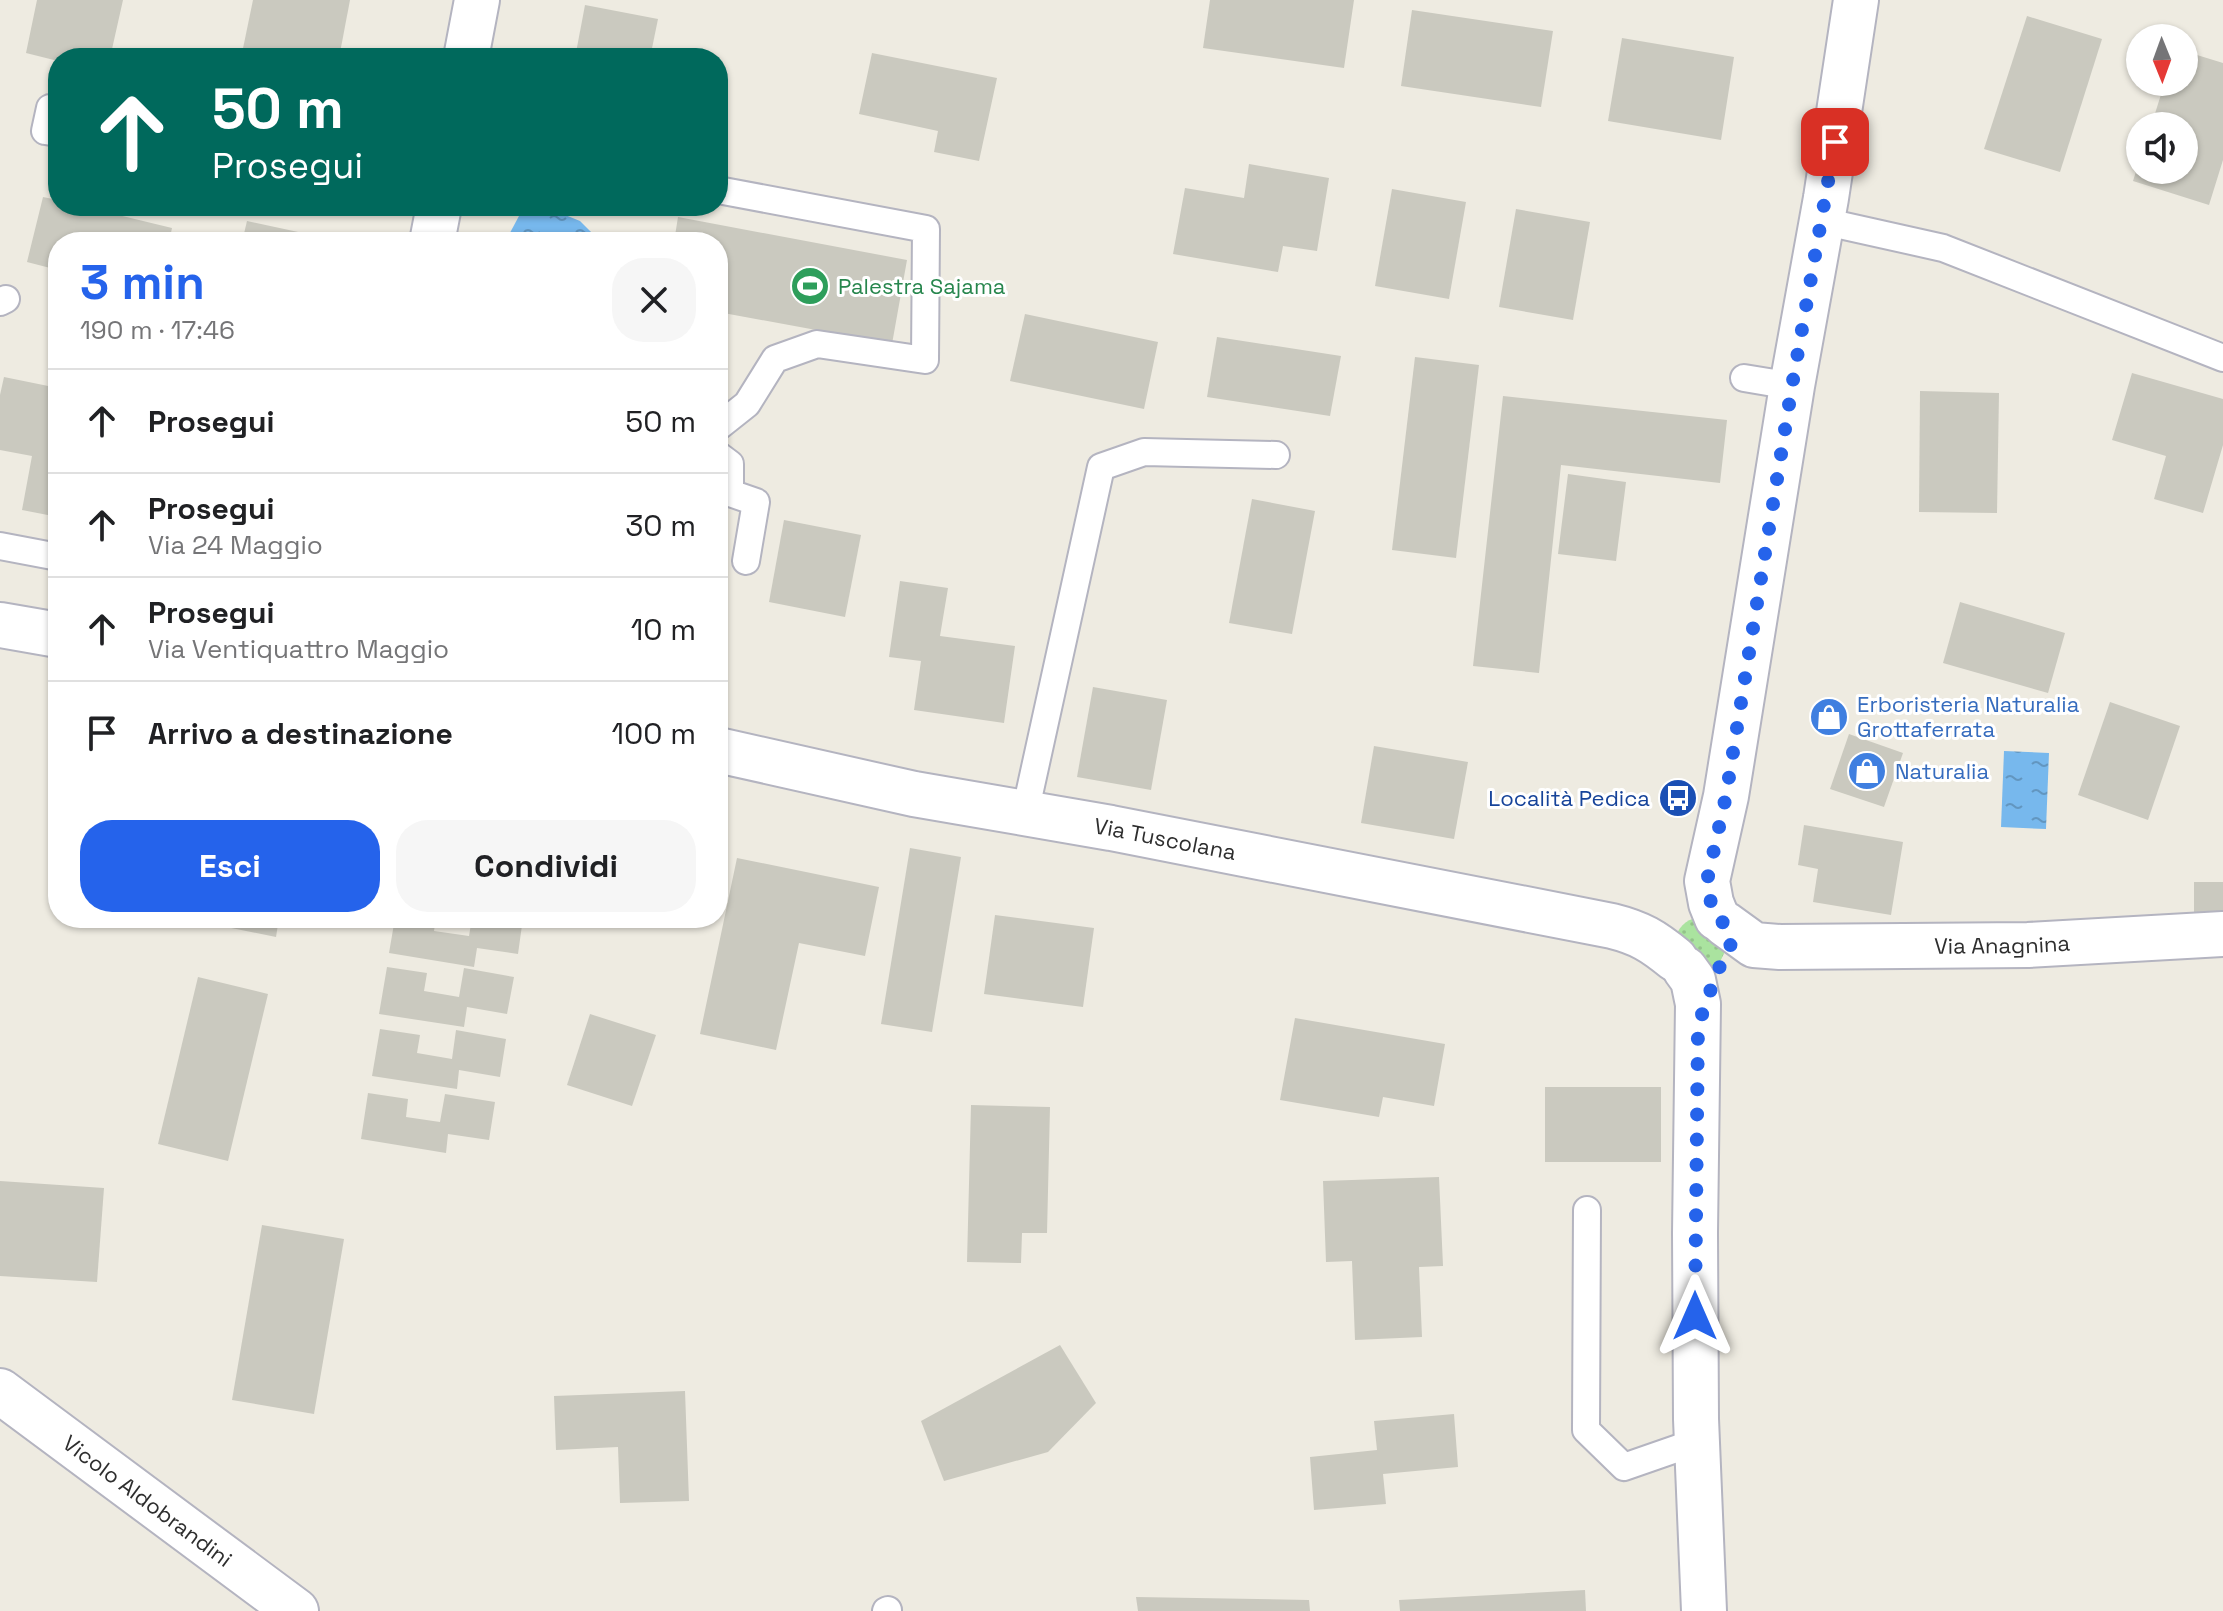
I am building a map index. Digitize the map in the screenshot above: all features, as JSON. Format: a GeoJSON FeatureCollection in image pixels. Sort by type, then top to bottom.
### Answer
{"type":"FeatureCollection","features":[{"type":"Feature","properties":{"kind":"main road"},"geometry":{"type":"LineString","coordinates":[[468,48],[477,0]]}},
{"type":"Feature","properties":{"kind":"main road"},"geometry":{"type":"LineString","coordinates":[[1704,1611],[1696,1442],[1695,1233],[1701,943],[1711,903],[1707,881],[1726,796],[1856,0]]}},
{"type":"Feature","properties":{"kind":"main road"},"geometry":{"type":"LineString","coordinates":[[0,625],[48,633]]}},
{"type":"Feature","properties":{"kind":"main road","name":"Via Tuscolana"},"geometry":{"type":"LineString","coordinates":[[728,752],[914,794],[1125,831],[1701,943]]}},
{"type":"Feature","properties":{"kind":"main road","name":"Via Anagnina"},"geometry":{"type":"LineString","coordinates":[[1701,943],[1780,947],[2028,945],[2223,934]]}},
{"type":"Feature","properties":{"kind":"main road","name":"Vicolo Aldobrandini"},"geometry":{"type":"LineString","coordinates":[[0,1391],[296,1611]]}},
{"type":"Feature","properties":{"kind":"lane"},"geometry":{"type":"LineString","coordinates":[[728,192],[926,229],[926,264],[925,360],[817,344],[775,359],[747,404],[728,419]]}},
{"type":"Feature","properties":{"kind":"lane"},"geometry":{"type":"LineString","coordinates":[[1822,221],[1943,248],[2223,358]]}},
{"type":"Feature","properties":{"kind":"lane"},"geometry":{"type":"LineString","coordinates":[[1744,378],[1792,386]]}},
{"type":"Feature","properties":{"kind":"lane"},"geometry":{"type":"LineString","coordinates":[[1025,813],[1101,467],[1144,452],[1276,455]]}},
{"type":"Feature","properties":{"kind":"lane"},"geometry":{"type":"LineString","coordinates":[[728,462],[730,493],[756,502],[746,561]]}},
{"type":"Feature","properties":{"kind":"lane"},"geometry":{"type":"LineString","coordinates":[[0,546],[48,555]]}},
{"type":"Feature","properties":{"kind":"lane"},"geometry":{"type":"LineString","coordinates":[[1587,1210],[1586,1430],[1624,1467],[1696,1442]]}},
{"type":"Feature","properties":{"kind":"green space"},"geometry":{"type":"Polygon","coordinates":[[[1703,917],[1727,947],[1720,962],[1705,970],[1675,937],[1686,922],[1703,917]]]}},
{"type":"Feature","properties":{"kind":"water"},"geometry":{"type":"Polygon","coordinates":[[[519,216],[568,216],[580,221],[591,232],[510,232],[519,216]]]}},
{"type":"Feature","properties":{"kind":"water"},"geometry":{"type":"Polygon","coordinates":[[[2004,751],[2049,753],[2046,829],[2001,827],[2004,751]]]}},
{"type":"Feature","properties":{"kind":"building"},"geometry":{"type":"Polygon","coordinates":[[[37,0],[123,0],[112,48],[48,48],[48,58],[26,53],[37,0]]]}},
{"type":"Feature","properties":{"kind":"building"},"geometry":{"type":"Polygon","coordinates":[[[253,0],[350,0],[341,48],[243,48],[253,0]]]}},
{"type":"Feature","properties":{"kind":"building"},"geometry":{"type":"Polygon","coordinates":[[[1210,0],[1354,0],[1344,68],[1203,48],[1210,0]]]}},
{"type":"Feature","properties":{"kind":"building"},"geometry":{"type":"Polygon","coordinates":[[[585,5],[658,19],[652,48],[577,48],[585,5]]]}},
{"type":"Feature","properties":{"kind":"building"},"geometry":{"type":"Polygon","coordinates":[[[1412,10],[1553,31],[1541,107],[1401,86],[1412,10]]]}},
{"type":"Feature","properties":{"kind":"building"},"geometry":{"type":"Polygon","coordinates":[[[2027,16],[2102,39],[2060,172],[1984,149],[2027,16]]]}},
{"type":"Feature","properties":{"kind":"building"},"geometry":{"type":"Polygon","coordinates":[[[1622,38],[1734,57],[1721,140],[1608,121],[1622,38]]]}},
{"type":"Feature","properties":{"kind":"building"},"geometry":{"type":"Polygon","coordinates":[[[872,53],[997,78],[979,161],[934,152],[938,131],[859,114],[872,53]]]}},
{"type":"Feature","properties":{"kind":"building"},"geometry":{"type":"Polygon","coordinates":[[[2198,55],[2223,63],[2223,160],[2209,205],[2142,184],[2198,184],[2198,112],[2155,112],[2161,96],[2198,96],[2198,55]]]}},
{"type":"Feature","properties":{"kind":"building"},"geometry":{"type":"Polygon","coordinates":[[[1249,164],[1329,178],[1317,251],[1283,246],[1278,272],[1173,254],[1185,188],[1244,198],[1249,164]]]}},
{"type":"Feature","properties":{"kind":"building"},"geometry":{"type":"Polygon","coordinates":[[[1392,189],[1466,202],[1449,299],[1375,286],[1392,189]]]}},
{"type":"Feature","properties":{"kind":"building"},"geometry":{"type":"Polygon","coordinates":[[[43,197],[48,198],[48,216],[122,216],[172,228],[171,232],[48,232],[48,267],[27,262],[43,197]]]}},
{"type":"Feature","properties":{"kind":"building"},"geometry":{"type":"Polygon","coordinates":[[[1516,209],[1590,222],[1573,320],[1499,307],[1516,209]]]}},
{"type":"Feature","properties":{"kind":"building","name":"Palestra Sajama"},"geometry":{"type":"Polygon","coordinates":[[[678,217],[907,260],[892,344],[728,314],[728,232],[676,232],[678,217]]]}},
{"type":"Feature","properties":{"kind":"building"},"geometry":{"type":"Polygon","coordinates":[[[247,221],[298,232],[244,232],[247,221]]]}},
{"type":"Feature","properties":{"kind":"building"},"geometry":{"type":"Polygon","coordinates":[[[1025,314],[1158,342],[1144,409],[1010,381],[1025,314]]]}},
{"type":"Feature","properties":{"kind":"building"},"geometry":{"type":"Polygon","coordinates":[[[1217,337],[1341,356],[1330,416],[1207,397],[1217,337]]]}},
{"type":"Feature","properties":{"kind":"building"},"geometry":{"type":"Polygon","coordinates":[[[1415,357],[1479,365],[1456,558],[1392,550],[1415,357]]]}},
{"type":"Feature","properties":{"kind":"building"},"geometry":{"type":"Polygon","coordinates":[[[2132,373],[2223,399],[2223,445],[2203,513],[2154,499],[2166,456],[2112,440],[2132,373]]]}},
{"type":"Feature","properties":{"kind":"building"},"geometry":{"type":"Polygon","coordinates":[[[4,377],[48,386],[48,515],[22,510],[32,456],[0,450],[0,395],[4,377]]]}},
{"type":"Feature","properties":{"kind":"building"},"geometry":{"type":"Polygon","coordinates":[[[1920,391],[1999,393],[1997,513],[1919,512],[1920,391]]]}},
{"type":"Feature","properties":{"kind":"building"},"geometry":{"type":"Polygon","coordinates":[[[1503,396],[1727,420],[1720,483],[1561,465],[1539,673],[1473,666],[1503,396]]]}},
{"type":"Feature","properties":{"kind":"building"},"geometry":{"type":"Polygon","coordinates":[[[1568,474],[1626,482],[1616,561],[1558,554],[1568,474]]]}},
{"type":"Feature","properties":{"kind":"building"},"geometry":{"type":"Polygon","coordinates":[[[1252,499],[1315,511],[1292,634],[1229,623],[1252,499]]]}},
{"type":"Feature","properties":{"kind":"building"},"geometry":{"type":"Polygon","coordinates":[[[784,520],[861,535],[845,617],[769,602],[784,520]]]}},
{"type":"Feature","properties":{"kind":"building"},"geometry":{"type":"Polygon","coordinates":[[[900,581],[948,588],[940,636],[1015,646],[1004,723],[914,710],[921,661],[889,657],[900,581]]]}},
{"type":"Feature","properties":{"kind":"building"},"geometry":{"type":"Polygon","coordinates":[[[1960,602],[2065,633],[2048,693],[1943,663],[1960,602]]]}},
{"type":"Feature","properties":{"kind":"building"},"geometry":{"type":"Polygon","coordinates":[[[1093,687],[1167,700],[1151,790],[1077,777],[1093,687]]]}},
{"type":"Feature","properties":{"kind":"building"},"geometry":{"type":"Polygon","coordinates":[[[2110,702],[2180,726],[2148,820],[2078,795],[2110,702]]]}},
{"type":"Feature","properties":{"kind":"building","name":"Naturalia"},"geometry":{"type":"Polygon","coordinates":[[[1849,734],[1903,753],[1884,807],[1830,789],[1849,734]]]}},
{"type":"Feature","properties":{"kind":"building"},"geometry":{"type":"Polygon","coordinates":[[[1374,746],[1468,762],[1454,839],[1361,823],[1374,746]]]}},
{"type":"Feature","properties":{"kind":"building"},"geometry":{"type":"Polygon","coordinates":[[[1804,825],[1903,842],[1891,915],[1813,902],[1818,869],[1798,865],[1804,825]]]}},
{"type":"Feature","properties":{"kind":"building"},"geometry":{"type":"Polygon","coordinates":[[[910,848],[961,857],[932,1032],[881,1024],[910,848]]]}},
{"type":"Feature","properties":{"kind":"building"},"geometry":{"type":"Polygon","coordinates":[[[737,858],[879,887],[865,956],[799,943],[776,1050],[700,1034],[722,928],[728,928],[728,901],[737,858]]]}},
{"type":"Feature","properties":{"kind":"building"},"geometry":{"type":"Polygon","coordinates":[[[2194,882],[2223,882],[2223,914],[2194,915],[2194,882]]]}},
{"type":"Feature","properties":{"kind":"building"},"geometry":{"type":"Polygon","coordinates":[[[995,915],[1094,928],[1083,1007],[984,994],[995,915]]]}},
{"type":"Feature","properties":{"kind":"building"},"geometry":{"type":"Polygon","coordinates":[[[231,928],[277,928],[276,937],[231,928]]]}},
{"type":"Feature","properties":{"kind":"building"},"geometry":{"type":"Polygon","coordinates":[[[393,928],[434,928],[434,931],[469,936],[470,928],[522,928],[518,954],[477,948],[474,967],[389,953],[393,928]]]}},
{"type":"Feature","properties":{"kind":"building"},"geometry":{"type":"Polygon","coordinates":[[[387,967],[427,973],[424,991],[459,997],[464,968],[514,977],[507,1014],[467,1007],[464,1027],[379,1014],[387,967]]]}},
{"type":"Feature","properties":{"kind":"building"},"geometry":{"type":"Polygon","coordinates":[[[198,977],[268,994],[228,1161],[158,1144],[198,977]]]}},
{"type":"Feature","properties":{"kind":"building"},"geometry":{"type":"Polygon","coordinates":[[[590,1014],[656,1035],[632,1106],[567,1085],[590,1014]]]}},
{"type":"Feature","properties":{"kind":"building"},"geometry":{"type":"Polygon","coordinates":[[[1295,1018],[1445,1044],[1434,1106],[1383,1097],[1379,1117],[1280,1100],[1295,1018]]]}},
{"type":"Feature","properties":{"kind":"building"},"geometry":{"type":"Polygon","coordinates":[[[380,1029],[420,1035],[417,1053],[452,1059],[456,1030],[506,1039],[500,1077],[459,1070],[457,1089],[372,1076],[380,1029]]]}},
{"type":"Feature","properties":{"kind":"building"},"geometry":{"type":"Polygon","coordinates":[[[1545,1087],[1661,1087],[1661,1162],[1545,1162],[1545,1087]]]}},
{"type":"Feature","properties":{"kind":"building"},"geometry":{"type":"Polygon","coordinates":[[[368,1093],[408,1099],[406,1117],[440,1122],[445,1094],[495,1102],[489,1140],[448,1134],[446,1153],[361,1139],[368,1093]]]}},
{"type":"Feature","properties":{"kind":"building"},"geometry":{"type":"Polygon","coordinates":[[[971,1105],[1050,1107],[1047,1233],[1022,1233],[1021,1263],[967,1262],[971,1105]]]}},
{"type":"Feature","properties":{"kind":"building"},"geometry":{"type":"Polygon","coordinates":[[[1439,1177],[1443,1266],[1419,1267],[1422,1337],[1355,1340],[1352,1261],[1326,1262],[1323,1181],[1439,1177]]]}},
{"type":"Feature","properties":{"kind":"building"},"geometry":{"type":"Polygon","coordinates":[[[0,1181],[104,1188],[97,1282],[0,1276],[0,1181]]]}},
{"type":"Feature","properties":{"kind":"building"},"geometry":{"type":"Polygon","coordinates":[[[262,1225],[344,1239],[314,1414],[232,1400],[262,1225]]]}},
{"type":"Feature","properties":{"kind":"building"},"geometry":{"type":"Polygon","coordinates":[[[1060,1345],[1096,1403],[1048,1452],[944,1481],[921,1421],[1060,1345]]]}},
{"type":"Feature","properties":{"kind":"building"},"geometry":{"type":"Polygon","coordinates":[[[685,1391],[689,1501],[620,1503],[618,1447],[556,1450],[554,1396],[685,1391]]]}},
{"type":"Feature","properties":{"kind":"building"},"geometry":{"type":"Polygon","coordinates":[[[1454,1414],[1458,1467],[1383,1474],[1386,1504],[1314,1510],[1310,1457],[1377,1450],[1374,1421],[1454,1414]]]}},
{"type":"Feature","properties":{"kind":"building"},"geometry":{"type":"Polygon","coordinates":[[[1585,1590],[1586,1611],[1400,1611],[1399,1600],[1585,1590]]]}},
{"type":"Feature","properties":{"kind":"building"},"geometry":{"type":"Polygon","coordinates":[[[1136,1597],[1309,1600],[1310,1611],[1138,1611],[1136,1597]]]}},
{"type":"Feature","properties":{"kind":"place","name":"Palestra Sajama"},"geometry":{"type":"Point","coordinates":[810,286]}},
{"type":"Feature","properties":{"kind":"place","name":"Erboristeria Naturalia Grottaferrata"},"geometry":{"type":"Point","coordinates":[1829,717]}},
{"type":"Feature","properties":{"kind":"place","name":"Naturalia"},"geometry":{"type":"Point","coordinates":[1867,771]}},
{"type":"Feature","properties":{"kind":"place","name":"Località Pedica"},"geometry":{"type":"Point","coordinates":[1678,798]}},
{"type":"Feature","properties":{"kind":"route"},"geometry":{"type":"LineString","coordinates":[[1695,1316],[1698,1026],[1718,969],[1727,958],[1731,943],[1725,924],[1717,918],[1711,903],[1707,881],[1726,796],[1835,142]]}}]}
